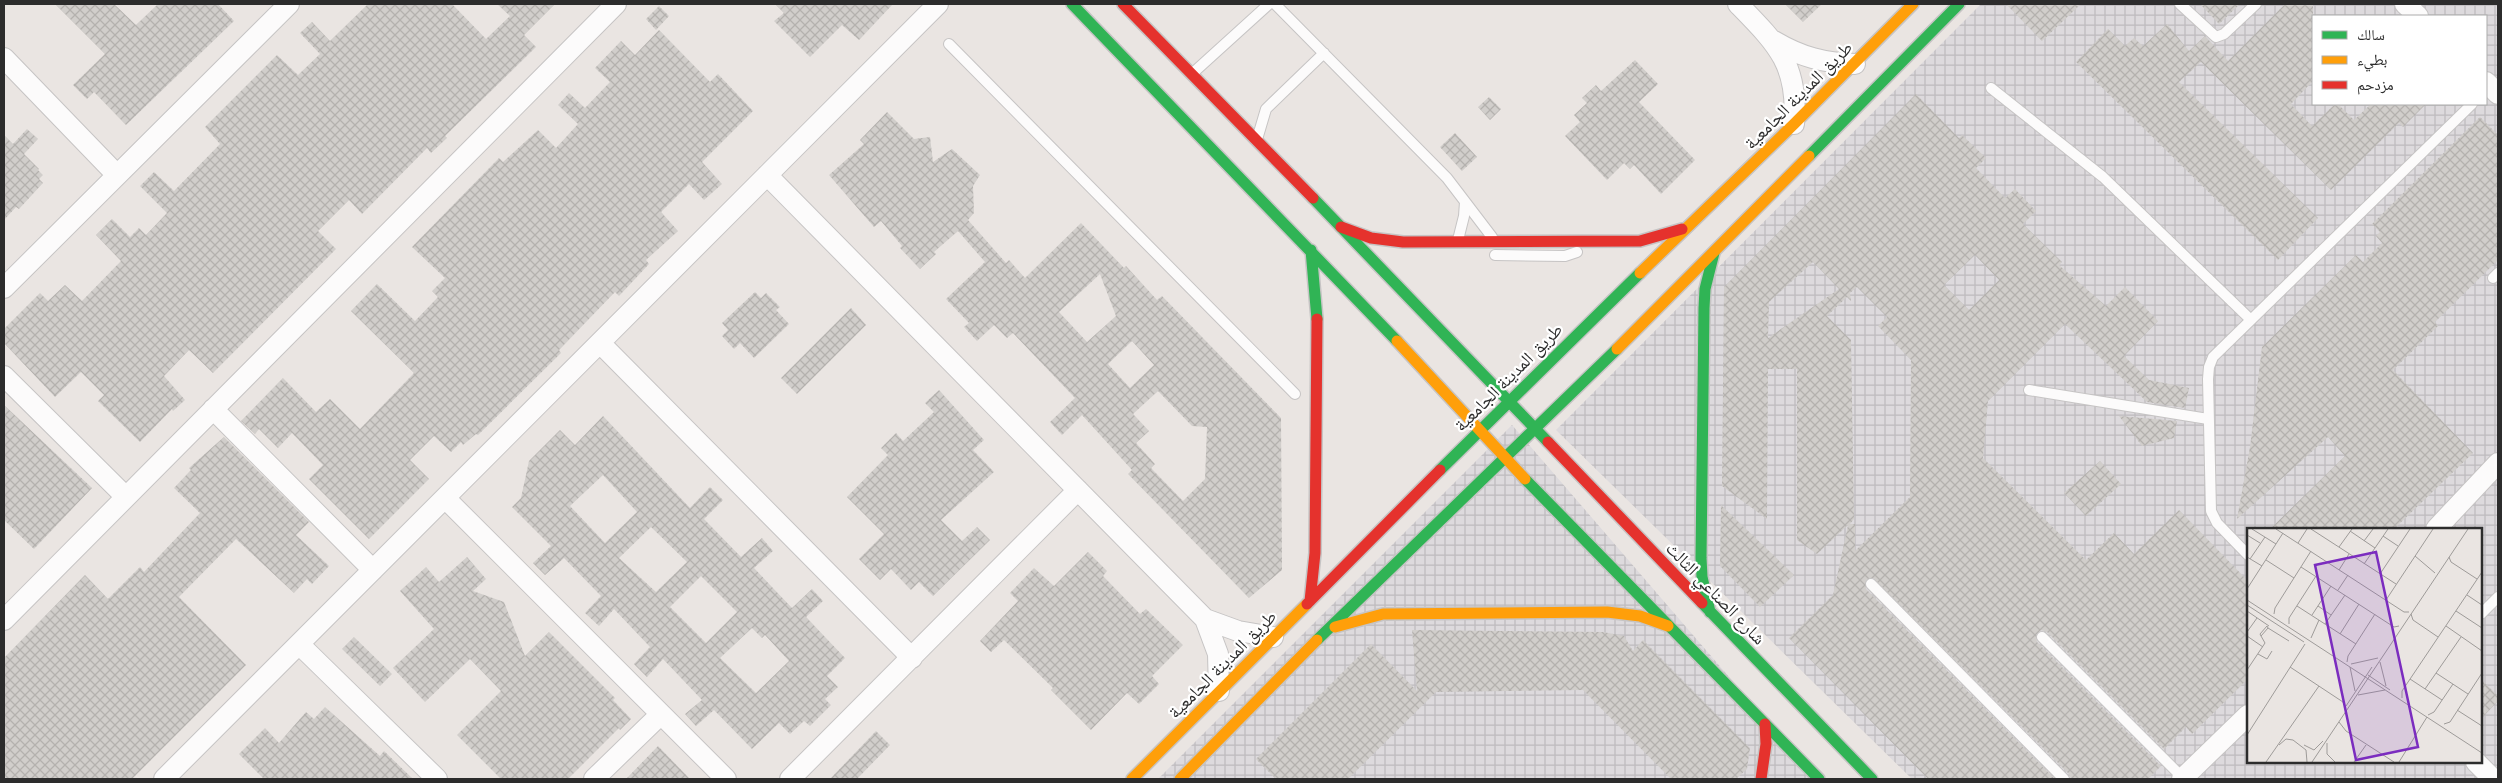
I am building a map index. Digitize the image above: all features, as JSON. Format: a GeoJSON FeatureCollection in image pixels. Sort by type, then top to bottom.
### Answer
{"type":"FeatureCollection","features":[{"type":"Feature","properties":{"kind":"main road"},"geometry":{"type":"LineString","coordinates":[[1072,4],[1311,250],[1528,482],[1819,779]]}},
{"type":"Feature","properties":{"kind":"main road","name":"شارع الصناعي الثالث"},"geometry":{"type":"LineString","coordinates":[[1123,4],[1193,73],[1341,227],[1485,383],[1508,402],[1872,779]]}},
{"type":"Feature","properties":{"kind":"main road","name":"طريق المدينة الجامعية"},"geometry":{"type":"LineString","coordinates":[[1132,779],[1273,636],[1460,456],[1480,430],[1536,374],[1794,124],[1913,4]]}},
{"type":"Feature","properties":{"kind":"main road"},"geometry":{"type":"LineString","coordinates":[[1180,779],[1328,629],[1565,402],[1959,4]]}},
{"type":"Feature","properties":{"kind":"main road"},"geometry":{"type":"LineString","coordinates":[[1341,227],[1387,241],[1456,243],[1640,241],[1686,228]]}},
{"type":"Feature","properties":{"kind":"main road"},"geometry":{"type":"LineString","coordinates":[[1310,601],[1315,553],[1317,303],[1311,250]]}},
{"type":"Feature","properties":{"kind":"main road"},"geometry":{"type":"LineString","coordinates":[[1710,612],[1702,576],[1701,558],[1704,308],[1705,289],[1714,253]]}},
{"type":"Feature","properties":{"kind":"main road"},"geometry":{"type":"LineString","coordinates":[[1536,374],[1539,388]]}},
{"type":"Feature","properties":{"kind":"main road"},"geometry":{"type":"LineString","coordinates":[[1549,399],[1565,402]]}},
{"type":"Feature","properties":{"kind":"main road"},"geometry":{"type":"LineString","coordinates":[[1458,405],[1473,400]]}},
{"type":"Feature","properties":{"kind":"main road"},"geometry":{"type":"LineString","coordinates":[[1544,458],[1559,456]]}},
{"type":"Feature","properties":{"kind":"main road"},"geometry":{"type":"LineString","coordinates":[[1528,482],[1532,468]]}},
{"type":"Feature","properties":{"kind":"main road"},"geometry":{"type":"LineString","coordinates":[[1475,470],[1478,484]]}},
{"type":"Feature","properties":{"kind":"main road"},"geometry":{"type":"LineString","coordinates":[[1328,629],[1372,615],[1505,613],[1624,613],[1640,616],[1668,626]]}},
{"type":"Feature","properties":{"kind":"main road"},"geometry":{"type":"LineString","coordinates":[[1761,779],[1765,754],[1765,724]]}},
{"type":"Feature","properties":{"kind":"street"},"geometry":{"type":"LineString","coordinates":[[164,779],[938,4]]}},
{"type":"Feature","properties":{"kind":"street"},"geometry":{"type":"LineString","coordinates":[[1738,4],[1774,41],[1785,60],[1793,81],[1796,103],[1794,124]]}},
{"type":"Feature","properties":{"kind":"street"},"geometry":{"type":"LineString","coordinates":[[2406,4],[2417,15]]}},
{"type":"Feature","properties":{"kind":"street"},"geometry":{"type":"LineString","coordinates":[[4,288],[284,5]]}},
{"type":"Feature","properties":{"kind":"street"},"geometry":{"type":"LineString","coordinates":[[4,620],[613,5]]}},
{"type":"Feature","properties":{"kind":"street"},"geometry":{"type":"LineString","coordinates":[[1774,41],[1792,52],[1812,60],[1833,64],[1855,64]]}},
{"type":"Feature","properties":{"kind":"street"},"geometry":{"type":"LineString","coordinates":[[4,58],[117,175]]}},
{"type":"Feature","properties":{"kind":"street"},"geometry":{"type":"LineString","coordinates":[[767,175],[1205,619],[1218,654],[1219,692]]}},
{"type":"Feature","properties":{"kind":"street"},"geometry":{"type":"LineString","coordinates":[[600,343],[912,658]]}},
{"type":"Feature","properties":{"kind":"street"},"geometry":{"type":"LineString","coordinates":[[4,376],[126,497]]}},
{"type":"Feature","properties":{"kind":"street"},"geometry":{"type":"LineString","coordinates":[[213,409],[373,570]]}},
{"type":"Feature","properties":{"kind":"street"},"geometry":{"type":"LineString","coordinates":[[2437,528],[2498,464]]}},
{"type":"Feature","properties":{"kind":"street"},"geometry":{"type":"LineString","coordinates":[[790,779],[1078,490]]}},
{"type":"Feature","properties":{"kind":"street"},"geometry":{"type":"LineString","coordinates":[[445,498],[726,779]]}},
{"type":"Feature","properties":{"kind":"street"},"geometry":{"type":"LineString","coordinates":[[1205,619],[1238,631],[1273,636]]}},
{"type":"Feature","properties":{"kind":"street"},"geometry":{"type":"LineString","coordinates":[[299,644],[437,779]]}},
{"type":"Feature","properties":{"kind":"street"},"geometry":{"type":"LineString","coordinates":[[594,779],[661,714]]}},
{"type":"Feature","properties":{"kind":"street"},"geometry":{"type":"LineString","coordinates":[[2183,779],[2247,716]]}},
{"type":"Feature","properties":{"kind":"street"},"geometry":{"type":"LineString","coordinates":[[2477,763],[2493,779]]}},
{"type":"Feature","properties":{"kind":"lane"},"geometry":{"type":"LineString","coordinates":[[1193,73],[1269,4]]}},
{"type":"Feature","properties":{"kind":"lane"},"geometry":{"type":"LineString","coordinates":[[1275,4],[1447,178],[1480,224],[1498,243]]}},
{"type":"Feature","properties":{"kind":"lane"},"geometry":{"type":"LineString","coordinates":[[2180,4],[2216,37],[2224,34],[2256,4]]}},
{"type":"Feature","properties":{"kind":"lane"},"geometry":{"type":"LineString","coordinates":[[949,44],[1295,394]]}},
{"type":"Feature","properties":{"kind":"lane"},"geometry":{"type":"LineString","coordinates":[[1258,142],[1258,131],[1266,109],[1324,54]]}},
{"type":"Feature","properties":{"kind":"lane"},"geometry":{"type":"LineString","coordinates":[[1991,88],[2104,177],[2250,319]]}},
{"type":"Feature","properties":{"kind":"lane"},"geometry":{"type":"LineString","coordinates":[[2247,554],[2217,523],[2211,511],[2208,419],[2209,368],[2213,357],[2471,105]]}},
{"type":"Feature","properties":{"kind":"lane"},"geometry":{"type":"LineString","coordinates":[[1456,243],[1464,216],[1465,202]]}},
{"type":"Feature","properties":{"kind":"lane"},"geometry":{"type":"LineString","coordinates":[[1481,243],[1489,252],[1500,256],[1565,256],[1578,252],[1586,242]]}},
{"type":"Feature","properties":{"kind":"lane"},"geometry":{"type":"LineString","coordinates":[[2029,390],[2208,419]]}},
{"type":"Feature","properties":{"kind":"lane"},"geometry":{"type":"LineString","coordinates":[[1871,584],[2064,779]]}},
{"type":"Feature","properties":{"kind":"lane"},"geometry":{"type":"LineString","coordinates":[[2482,614],[2498,597]]}},
{"type":"Feature","properties":{"kind":"lane"},"geometry":{"type":"LineString","coordinates":[[2042,637],[2183,779]]}},
{"type":"Feature","properties":{"kind":"shaded area"},"geometry":{"type":"Polygon","coordinates":[[[1981,4],[2498,4],[2498,779],[1912,779],[1556,430],[1981,4]]]}},
{"type":"Feature","properties":{"kind":"shaded area"},"geometry":{"type":"Polygon","coordinates":[[[1512,425],[1817,779],[1158,779],[1512,425]]]}},
{"type":"Feature","properties":{"kind":"building"},"geometry":{"type":"Polygon","coordinates":[[[55,4],[114,4],[136,25],[158,4],[218,4],[234,21],[126,125],[94,92],[87,99],[73,85],[105,54],[55,4]]]}},
{"type":"Feature","properties":{"kind":"building"},"geometry":{"type":"Polygon","coordinates":[[[368,4],[452,4],[486,39],[510,16],[497,4],[555,4],[524,35],[536,47],[445,136],[447,138],[431,153],[427,148],[362,214],[349,200],[318,231],[336,249],[213,373],[189,350],[164,376],[185,400],[173,411],[172,409],[140,442],[98,401],[104,395],[81,372],[55,397],[4,343],[4,329],[40,293],[48,301],[65,285],[82,301],[121,261],[96,235],[112,219],[130,237],[139,228],[146,235],[167,213],[140,186],[154,172],[174,191],[220,144],[205,127],[277,55],[298,75],[320,54],[300,33],[312,22],[330,41],[368,4]]]}},
{"type":"Feature","properties":{"kind":"building"},"geometry":{"type":"Polygon","coordinates":[[[775,4],[893,4],[859,40],[842,25],[810,57],[774,21],[784,13],[775,4]]]}},
{"type":"Feature","properties":{"kind":"building"},"geometry":{"type":"Polygon","coordinates":[[[1785,4],[1822,4],[1803,22],[1785,4]]]}},
{"type":"Feature","properties":{"kind":"building"},"geometry":{"type":"Polygon","coordinates":[[[2006,4],[2081,4],[2042,41],[2006,4]]]}},
{"type":"Feature","properties":{"kind":"building"},"geometry":{"type":"Polygon","coordinates":[[[2200,4],[2240,4],[2219,24],[2200,4]]]}},
{"type":"Feature","properties":{"kind":"building"},"geometry":{"type":"Polygon","coordinates":[[[2285,4],[2313,4],[2312,82],[2291,104],[2312,126],[2334,105],[2339,105],[2354,120],[2370,105],[2425,105],[2403,127],[2399,123],[2331,190],[2201,62],[2179,82],[2318,218],[2278,260],[2076,62],[2108,29],[2125,46],[2134,38],[2143,46],[2167,24],[2189,51],[2205,36],[2228,61],[2285,4]]]}},
{"type":"Feature","properties":{"kind":"building"},"geometry":{"type":"Polygon","coordinates":[[[659,6],[669,16],[656,30],[646,19],[659,6]]]}},
{"type":"Feature","properties":{"kind":"building"},"geometry":{"type":"Polygon","coordinates":[[[659,30],[710,82],[718,74],[753,111],[702,162],[722,184],[704,200],[689,184],[661,212],[678,231],[646,260],[649,264],[619,296],[615,292],[559,350],[561,353],[478,435],[476,434],[463,445],[461,442],[451,452],[434,436],[410,460],[429,479],[369,539],[309,479],[323,465],[292,433],[278,448],[259,429],[255,434],[241,421],[283,378],[316,412],[330,399],[360,429],[414,373],[351,311],[377,284],[415,321],[438,297],[432,291],[445,278],[412,247],[499,158],[503,162],[538,130],[556,148],[578,124],[558,105],[569,93],[585,108],[610,82],[595,68],[621,41],[635,55],[659,30]]]}},
{"type":"Feature","properties":{"kind":"building"},"geometry":{"type":"Polygon","coordinates":[[[1635,60],[1658,84],[1639,102],[1695,160],[1661,194],[1634,165],[1630,169],[1624,163],[1607,180],[1565,136],[1580,122],[1574,115],[1587,103],[1582,98],[1596,85],[1601,91],[1635,60]]]}},
{"type":"Feature","properties":{"kind":"building"},"geometry":{"type":"Polygon","coordinates":[[[1916,94],[1959,138],[1962,135],[1986,158],[1976,168],[2005,198],[2015,189],[2036,211],[2023,224],[2062,262],[2059,265],[2106,306],[2125,287],[2158,321],[2124,356],[2149,380],[2189,388],[2185,408],[2147,402],[2065,324],[1988,401],[1983,458],[2086,560],[2114,533],[2134,554],[2179,510],[2247,580],[2247,680],[2192,734],[2186,727],[2164,749],[2047,632],[2041,630],[2036,635],[2037,642],[2161,766],[2148,779],[2071,779],[2069,774],[1873,578],[1866,580],[1866,589],[2055,779],[1928,779],[1789,638],[1833,595],[1848,525],[1817,554],[1797,540],[1797,369],[1768,369],[1767,519],[1722,486],[1724,287],[1916,94]],[[1975,255],[1944,285],[1969,310],[1999,280],[1975,255]],[[1813,262],[1769,302],[1768,338],[1839,289],[1813,262]],[[1857,287],[1850,293],[1851,301],[1847,297],[1827,316],[1851,340],[1854,519],[1850,524],[1855,524],[1855,551],[1910,497],[1911,360],[1878,326],[1887,317],[1857,287]]]}},
{"type":"Feature","properties":{"kind":"building"},"geometry":{"type":"Polygon","coordinates":[[[1489,97],[1501,109],[1490,120],[1478,107],[1489,97]]]}},
{"type":"Feature","properties":{"kind":"building"},"geometry":{"type":"Polygon","coordinates":[[[887,112],[914,139],[930,137],[933,162],[952,149],[980,175],[973,186],[974,213],[968,220],[1006,263],[1009,260],[1025,278],[1081,223],[1124,268],[1126,266],[1157,300],[1162,296],[1281,418],[1282,570],[1249,598],[1128,474],[1132,470],[1082,415],[1062,435],[1050,422],[1075,398],[1013,333],[1007,338],[994,325],[977,341],[964,327],[969,323],[946,299],[985,262],[958,231],[934,252],[936,254],[920,269],[900,248],[902,246],[881,221],[874,227],[829,175],[864,144],[860,140],[887,112]],[[1100,274],[1059,312],[1087,342],[1116,316],[1100,274]],[[1132,341],[1108,364],[1130,388],[1154,365],[1132,341]],[[1158,391],[1133,414],[1149,431],[1136,443],[1155,464],[1151,468],[1183,501],[1205,479],[1207,427],[1192,426],[1158,391]]]}},
{"type":"Feature","properties":{"kind":"building"},"geometry":{"type":"Polygon","coordinates":[[[2480,117],[2498,135],[2498,260],[2435,322],[2438,326],[2393,370],[2473,453],[2395,528],[2271,528],[2345,456],[2328,437],[2237,519],[2250,447],[2262,347],[2356,255],[2363,262],[2382,243],[2376,236],[2380,232],[2372,224],[2480,117]]]}},
{"type":"Feature","properties":{"kind":"building"},"geometry":{"type":"Polygon","coordinates":[[[27,129],[38,139],[24,154],[43,175],[39,179],[43,183],[19,209],[16,207],[4,220],[4,135],[13,144],[27,129]]]}},
{"type":"Feature","properties":{"kind":"building"},"geometry":{"type":"Polygon","coordinates":[[[1455,133],[1477,157],[1462,171],[1440,147],[1455,133]]]}},
{"type":"Feature","properties":{"kind":"building"},"geometry":{"type":"Polygon","coordinates":[[[755,292],[761,298],[766,293],[780,307],[776,310],[789,324],[754,358],[740,343],[734,349],[722,336],[728,330],[722,323],[755,292]]]}},
{"type":"Feature","properties":{"kind":"building"},"geometry":{"type":"Polygon","coordinates":[[[851,308],[866,325],[797,394],[781,378],[851,308]]]}},
{"type":"Feature","properties":{"kind":"building"},"geometry":{"type":"Polygon","coordinates":[[[939,390],[984,440],[973,450],[994,472],[941,520],[962,541],[977,527],[990,540],[933,596],[919,582],[911,590],[891,569],[880,580],[859,559],[884,534],[847,497],[888,455],[881,448],[896,433],[903,441],[934,412],[925,403],[939,390]]]}},
{"type":"Feature","properties":{"kind":"building"},"geometry":{"type":"Polygon","coordinates":[[[4,405],[92,488],[34,549],[4,520],[4,405]]]}},
{"type":"Feature","properties":{"kind":"building"},"geometry":{"type":"Polygon","coordinates":[[[603,416],[690,508],[710,487],[723,500],[704,519],[741,557],[762,538],[773,551],[754,568],[792,608],[812,589],[823,601],[806,617],[845,658],[827,676],[838,687],[825,699],[831,705],[810,726],[804,721],[790,734],[779,723],[752,749],[714,710],[696,726],[685,714],[702,700],[663,659],[647,677],[634,664],[650,647],[614,609],[599,626],[585,613],[601,596],[564,558],[545,575],[533,563],[551,546],[512,507],[521,498],[529,461],[560,430],[575,445],[603,416]],[[603,475],[570,506],[605,543],[637,512],[603,475]],[[651,527],[619,558],[656,592],[687,562],[651,527]],[[701,576],[670,607],[706,643],[737,612],[701,576]],[[752,628],[720,658],[756,693],[789,661],[765,635],[762,638],[752,628]]]}},
{"type":"Feature","properties":{"kind":"building"},"geometry":{"type":"Polygon","coordinates":[[[2119,416],[2177,421],[2174,438],[2142,446],[2119,416]]]}},
{"type":"Feature","properties":{"kind":"building"},"geometry":{"type":"Polygon","coordinates":[[[224,437],[309,522],[296,535],[329,566],[312,584],[307,579],[294,593],[236,539],[179,597],[246,665],[132,779],[4,779],[4,658],[85,575],[108,599],[140,567],[144,572],[200,513],[174,488],[191,470],[189,468],[224,437]]]}},
{"type":"Feature","properties":{"kind":"building"},"geometry":{"type":"Polygon","coordinates":[[[2100,461],[2121,484],[2086,516],[2064,493],[2100,461]]]}},
{"type":"Feature","properties":{"kind":"building"},"geometry":{"type":"Polygon","coordinates":[[[1721,505],[1794,575],[1760,607],[1720,566],[1721,505]]]}},
{"type":"Feature","properties":{"kind":"building"},"geometry":{"type":"Polygon","coordinates":[[[1088,552],[1107,571],[1103,576],[1140,614],[1146,609],[1183,645],[1152,676],[1159,684],[1139,704],[1127,693],[1091,730],[1051,690],[1053,688],[1004,640],[991,652],[980,641],[1018,601],[1010,593],[1034,568],[1054,586],[1088,552]]]}},
{"type":"Feature","properties":{"kind":"building"},"geometry":{"type":"Polygon","coordinates":[[[467,557],[486,579],[473,591],[504,602],[525,656],[549,632],[615,698],[613,700],[631,719],[620,730],[619,728],[568,779],[501,779],[457,735],[501,691],[470,659],[425,702],[393,668],[434,629],[400,591],[426,567],[439,582],[467,557]]]}},
{"type":"Feature","properties":{"kind":"building"},"geometry":{"type":"Polygon","coordinates":[[[1412,630],[1603,632],[1624,636],[1633,651],[1643,640],[1750,748],[1747,769],[1736,779],[1671,779],[1583,690],[1436,692],[1348,779],[1276,779],[1256,759],[1371,644],[1417,691],[1412,630]]]}},
{"type":"Feature","properties":{"kind":"building"},"geometry":{"type":"Polygon","coordinates":[[[354,637],[392,674],[380,686],[342,649],[354,637]]]}},
{"type":"Feature","properties":{"kind":"building"},"geometry":{"type":"Polygon","coordinates":[[[2482,680],[2498,696],[2498,701],[2482,718],[2482,680]]]}},
{"type":"Feature","properties":{"kind":"building"},"geometry":{"type":"Polygon","coordinates":[[[325,707],[380,756],[384,751],[413,779],[264,779],[239,754],[265,728],[279,743],[306,712],[314,719],[325,707]]]}},
{"type":"Feature","properties":{"kind":"building"},"geometry":{"type":"Polygon","coordinates":[[[876,731],[890,745],[857,779],[830,779],[876,731]]]}},
{"type":"Feature","properties":{"kind":"building"},"geometry":{"type":"Polygon","coordinates":[[[658,746],[690,779],[626,779],[658,746]]]}},
{"type":"Feature","properties":{"kind":"traffic: fast"},"geometry":{"type":"LineString","coordinates":[[1072,4],[1397,341]]}},
{"type":"Feature","properties":{"kind":"traffic: fast"},"geometry":{"type":"LineString","coordinates":[[1809,156],[1959,4]]}},
{"type":"Feature","properties":{"kind":"traffic: fast"},"geometry":{"type":"LineString","coordinates":[[1313,198],[1548,442]]}},
{"type":"Feature","properties":{"kind":"traffic: fast"},"geometry":{"type":"LineString","coordinates":[[1311,250],[1317,319]]}},
{"type":"Feature","properties":{"kind":"traffic: fast"},"geometry":{"type":"LineString","coordinates":[[1710,612],[1702,577],[1701,558],[1704,308],[1705,289],[1714,253]]}},
{"type":"Feature","properties":{"kind":"traffic: fast"},"geometry":{"type":"LineString","coordinates":[[1440,470],[1640,273]]}},
{"type":"Feature","properties":{"kind":"traffic: fast"},"geometry":{"type":"LineString","coordinates":[[1317,640],[1617,349]]}},
{"type":"Feature","properties":{"kind":"traffic: fast"},"geometry":{"type":"LineString","coordinates":[[1525,479],[1819,779]]}},
{"type":"Feature","properties":{"kind":"traffic: fast"},"geometry":{"type":"LineString","coordinates":[[1702,603],[1872,779]]}},
{"type":"Feature","properties":{"kind":"traffic: slow"},"geometry":{"type":"LineString","coordinates":[[1640,273],[1794,124],[1913,4]]}},
{"type":"Feature","properties":{"kind":"traffic: slow"},"geometry":{"type":"LineString","coordinates":[[1617,349],[1809,156]]}},
{"type":"Feature","properties":{"kind":"traffic: slow"},"geometry":{"type":"LineString","coordinates":[[1397,341],[1525,479]]}},
{"type":"Feature","properties":{"kind":"traffic: slow"},"geometry":{"type":"LineString","coordinates":[[1132,779],[1307,604]]}},
{"type":"Feature","properties":{"kind":"traffic: slow"},"geometry":{"type":"LineString","coordinates":[[1335,627],[1383,614],[1607,612],[1640,616],[1668,626]]}},
{"type":"Feature","properties":{"kind":"traffic: slow"},"geometry":{"type":"LineString","coordinates":[[1180,779],[1317,640]]}},
{"type":"Feature","properties":{"kind":"traffic: jam"},"geometry":{"type":"LineString","coordinates":[[1123,4],[1313,198]]}},
{"type":"Feature","properties":{"kind":"traffic: jam"},"geometry":{"type":"LineString","coordinates":[[1341,227],[1371,238],[1403,242],[1640,241],[1682,229]]}},
{"type":"Feature","properties":{"kind":"traffic: jam"},"geometry":{"type":"LineString","coordinates":[[1310,601],[1315,553],[1317,319]]}},
{"type":"Feature","properties":{"kind":"traffic: jam"},"geometry":{"type":"LineString","coordinates":[[1548,442],[1702,603]]}},
{"type":"Feature","properties":{"kind":"traffic: jam"},"geometry":{"type":"LineString","coordinates":[[1307,604],[1440,470]]}},
{"type":"Feature","properties":{"kind":"traffic: jam"},"geometry":{"type":"LineString","coordinates":[[1761,779],[1766,744],[1765,724]]}}]}
